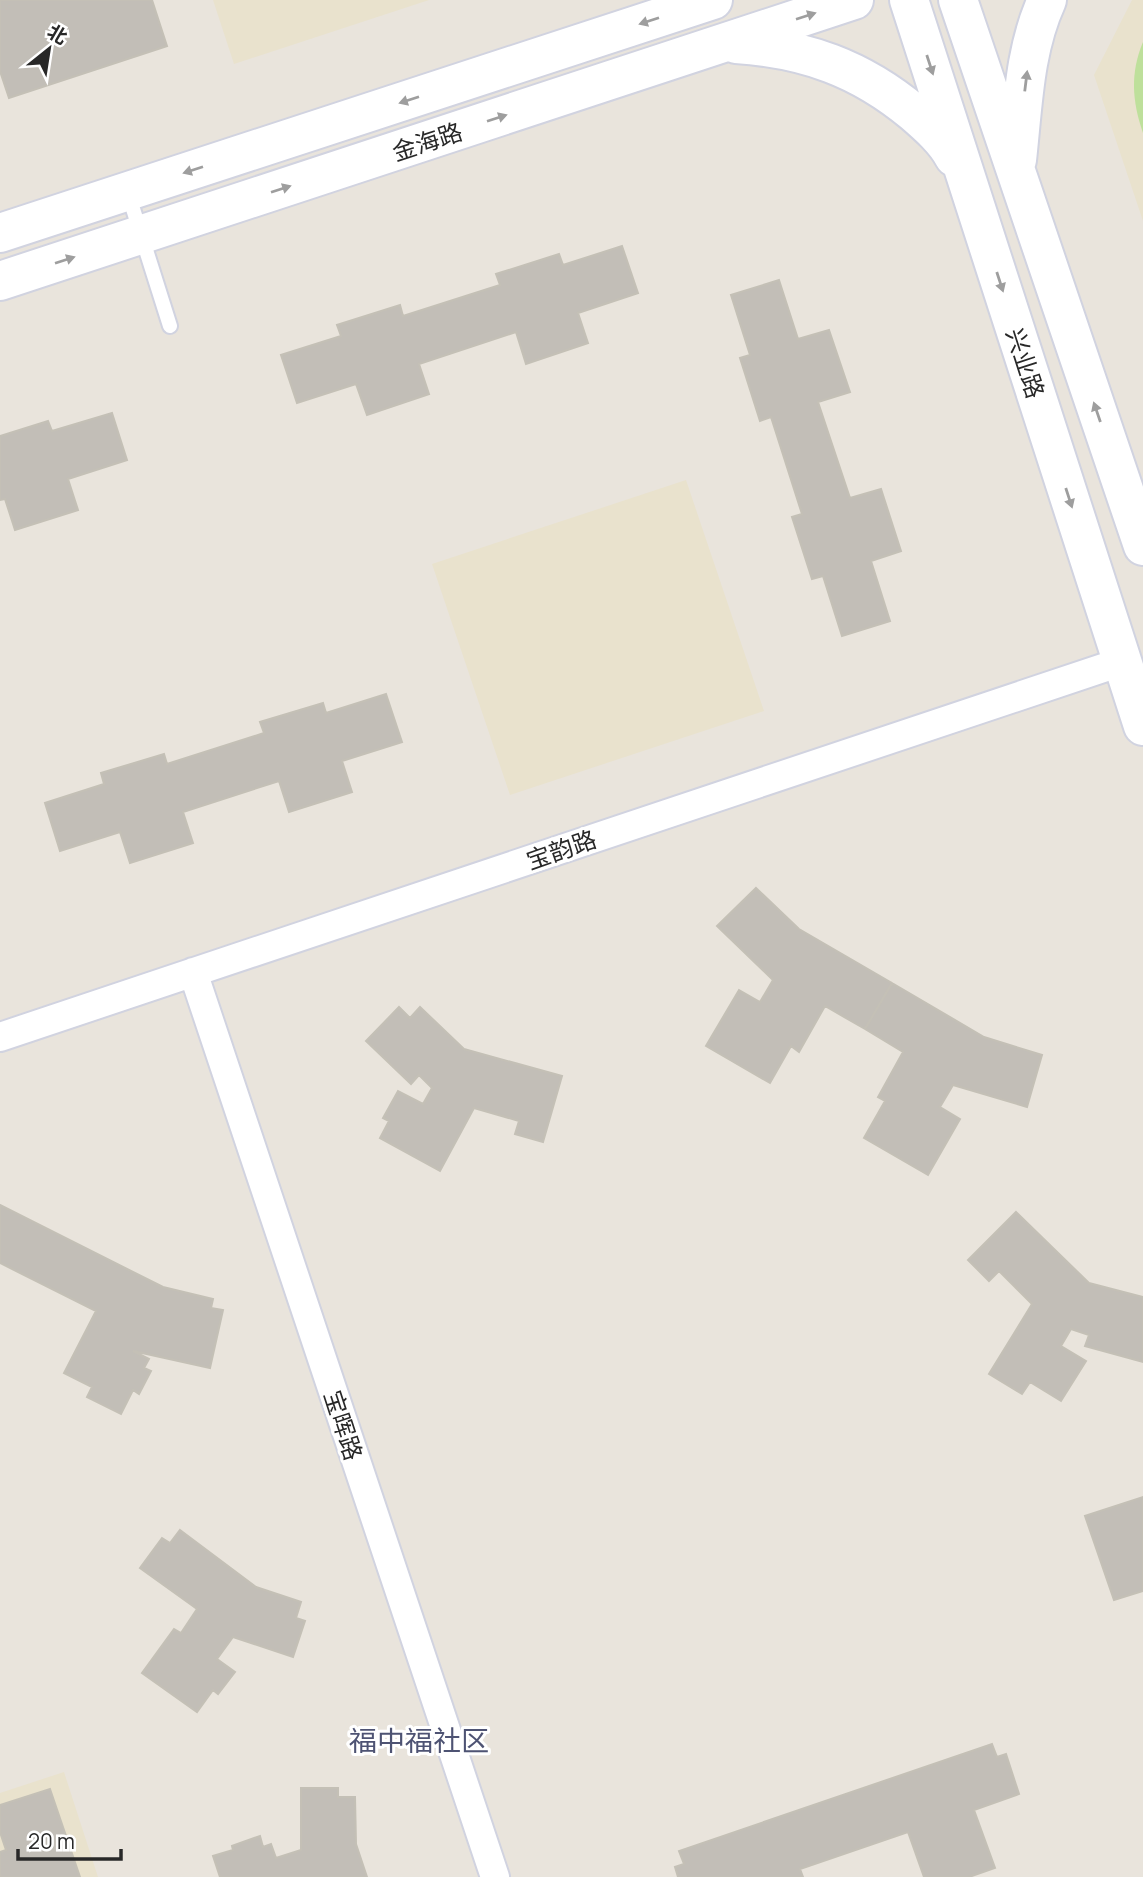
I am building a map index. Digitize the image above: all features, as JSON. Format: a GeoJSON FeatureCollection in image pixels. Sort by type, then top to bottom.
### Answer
{"type":"FeatureCollection","features":[{"type":"Feature","properties":{"kind":"main road","name":"金海路"},"geometry":{"type":"LineString","coordinates":[[0,281],[854,0]]}},
{"type":"Feature","properties":{"kind":"main road","name":"兴业路"},"geometry":{"type":"LineString","coordinates":[[909,0],[1143,726]]}},
{"type":"Feature","properties":{"kind":"main road"},"geometry":{"type":"LineString","coordinates":[[958,0],[1143,546]]}},
{"type":"Feature","properties":{"kind":"main road"},"geometry":{"type":"LineString","coordinates":[[1016,173],[1030,50],[1037,20],[1047,0]]}},
{"type":"Feature","properties":{"kind":"main road","name":"金海路"},"geometry":{"type":"LineString","coordinates":[[0,233],[699,3]]}},
{"type":"Feature","properties":{"kind":"main road"},"geometry":{"type":"LineString","coordinates":[[723,43],[777,47],[820,60],[858,75],[891,94],[950,149],[969,187]]}},
{"type":"Feature","properties":{"kind":"street","name":"宝韵路"},"geometry":{"type":"LineString","coordinates":[[0,1037],[1121,662]]}},
{"type":"Feature","properties":{"kind":"street","name":"宝晖路"},"geometry":{"type":"LineString","coordinates":[[193,972],[495,1877]]}},
{"type":"Feature","properties":{"kind":"lane"},"geometry":{"type":"LineString","coordinates":[[128,191],[170,326]]}},
{"type":"Feature","properties":{"kind":"shaded area"},"geometry":{"type":"Polygon","coordinates":[[[213,0],[429,0],[234,64],[213,0]]]}},
{"type":"Feature","properties":{"kind":"shaded area"},"geometry":{"type":"Polygon","coordinates":[[[1132,0],[1143,0],[1143,221],[1094,75],[1132,0]]]}},
{"type":"Feature","properties":{"kind":"shaded area"},"geometry":{"type":"Polygon","coordinates":[[[686,480],[764,711],[510,795],[432,564],[686,480]]]}},
{"type":"Feature","properties":{"kind":"shaded area"},"geometry":{"type":"Polygon","coordinates":[[[64,1772],[98,1877],[0,1877],[0,1793],[64,1772]]]}},
{"type":"Feature","properties":{"kind":"green space"},"geometry":{"type":"Polygon","coordinates":[[[1143,42],[1143,133],[1137,110],[1134,76],[1143,42]]]}},
{"type":"Feature","properties":{"kind":"building"},"geometry":{"type":"Polygon","coordinates":[[[0,0],[152,0],[167,46],[9,98],[0,71],[0,0]]]}},
{"type":"Feature","properties":{"kind":"building"},"geometry":{"type":"Polygon","coordinates":[[[622,246],[638,293],[578,313],[588,343],[526,364],[516,332],[419,364],[429,394],[367,415],[356,384],[297,403],[281,355],[341,336],[337,325],[400,305],[403,316],[500,285],[496,274],[559,254],[563,265],[622,246]]]}},
{"type":"Feature","properties":{"kind":"building"},"geometry":{"type":"Polygon","coordinates":[[[779,280],[798,339],[829,330],[850,392],[818,402],[850,498],[881,489],[901,551],[871,561],[890,621],[842,636],[823,576],[812,579],[792,517],[802,514],[771,417],[760,421],[740,358],[750,355],[731,295],[779,280]]]}},
{"type":"Feature","properties":{"kind":"building"},"geometry":{"type":"Polygon","coordinates":[[[112,413],[127,460],[68,479],[78,510],[15,530],[5,499],[0,500],[0,436],[48,421],[52,431],[112,413]]]}},
{"type":"Feature","properties":{"kind":"building"},"geometry":{"type":"Polygon","coordinates":[[[386,694],[402,742],[342,761],[352,792],[289,812],[279,781],[183,812],[193,843],[130,863],[120,832],[60,851],[45,803],[104,784],[101,773],[164,754],[167,764],[264,733],[260,722],[323,703],[326,713],[386,694]]]}},
{"type":"Feature","properties":{"kind":"building"},"geometry":{"type":"Polygon","coordinates":[[[756,888],[799,929],[892,983],[865,1029],[825,1006],[799,1052],[791,1046],[770,1083],[706,1046],[739,990],[760,1002],[773,980],[717,926],[756,888]]]}},
{"type":"Feature","properties":{"kind":"building"},"geometry":{"type":"Polygon","coordinates":[[[892,983],[984,1037],[1042,1055],[1027,1107],[953,1085],[940,1107],[960,1119],[928,1175],[864,1138],[885,1101],[878,1097],[903,1052],[865,1029],[892,983]]]}},
{"type":"Feature","properties":{"kind":"building"},"geometry":{"type":"Polygon","coordinates":[[[399,1007],[410,1018],[420,1007],[464,1049],[562,1076],[543,1142],[515,1134],[519,1121],[474,1108],[440,1171],[380,1138],[389,1121],[383,1118],[398,1091],[423,1104],[432,1088],[419,1075],[411,1084],[366,1041],[399,1007]]]}},
{"type":"Feature","properties":{"kind":"building"},"geometry":{"type":"Polygon","coordinates":[[[0,1205],[163,1287],[213,1299],[211,1308],[223,1310],[210,1368],[133,1351],[149,1359],[144,1368],[151,1371],[139,1394],[133,1390],[121,1414],[87,1397],[92,1387],[64,1373],[96,1311],[0,1263],[0,1205]]]}},
{"type":"Feature","properties":{"kind":"building"},"geometry":{"type":"Polygon","coordinates":[[[1016,1212],[1089,1283],[1143,1297],[1143,1362],[1085,1346],[1089,1335],[1071,1329],[1061,1346],[1086,1361],[1061,1401],[1030,1382],[1022,1394],[989,1374],[1032,1304],[999,1271],[989,1281],[968,1260],[1016,1212]]]}},
{"type":"Feature","properties":{"kind":"building"},"geometry":{"type":"Polygon","coordinates":[[[1143,1497],[1143,1591],[1114,1600],[1085,1516],[1143,1497]]]}},
{"type":"Feature","properties":{"kind":"building"},"geometry":{"type":"Polygon","coordinates":[[[180,1530],[256,1587],[301,1602],[296,1618],[305,1621],[293,1657],[233,1637],[217,1659],[235,1672],[218,1694],[213,1690],[197,1712],[142,1673],[174,1629],[181,1633],[197,1609],[140,1568],[162,1538],[170,1543],[180,1530]]]}},
{"type":"Feature","properties":{"kind":"building"},"geometry":{"type":"Polygon","coordinates":[[[992,1744],[997,1757],[1006,1754],[1019,1794],[974,1810],[995,1868],[969,1877],[924,1877],[908,1832],[800,1869],[803,1877],[678,1877],[675,1867],[684,1864],[679,1851],[992,1744]]]}},
{"type":"Feature","properties":{"kind":"building"},"geometry":{"type":"Polygon","coordinates":[[[301,1788],[338,1788],[338,1797],[355,1797],[356,1844],[367,1877],[220,1877],[213,1856],[233,1850],[232,1846],[260,1836],[263,1847],[271,1844],[276,1858],[301,1850],[301,1788]]]}},
{"type":"Feature","properties":{"kind":"building"},"geometry":{"type":"Polygon","coordinates":[[[50,1789],[80,1877],[0,1877],[0,1852],[6,1850],[0,1832],[0,1805],[50,1789]]]}},
{"type":"Feature","properties":{"kind":"district","name":"福中福社区"},"geometry":{"type":"Point","coordinates":[419,1740]}}]}
